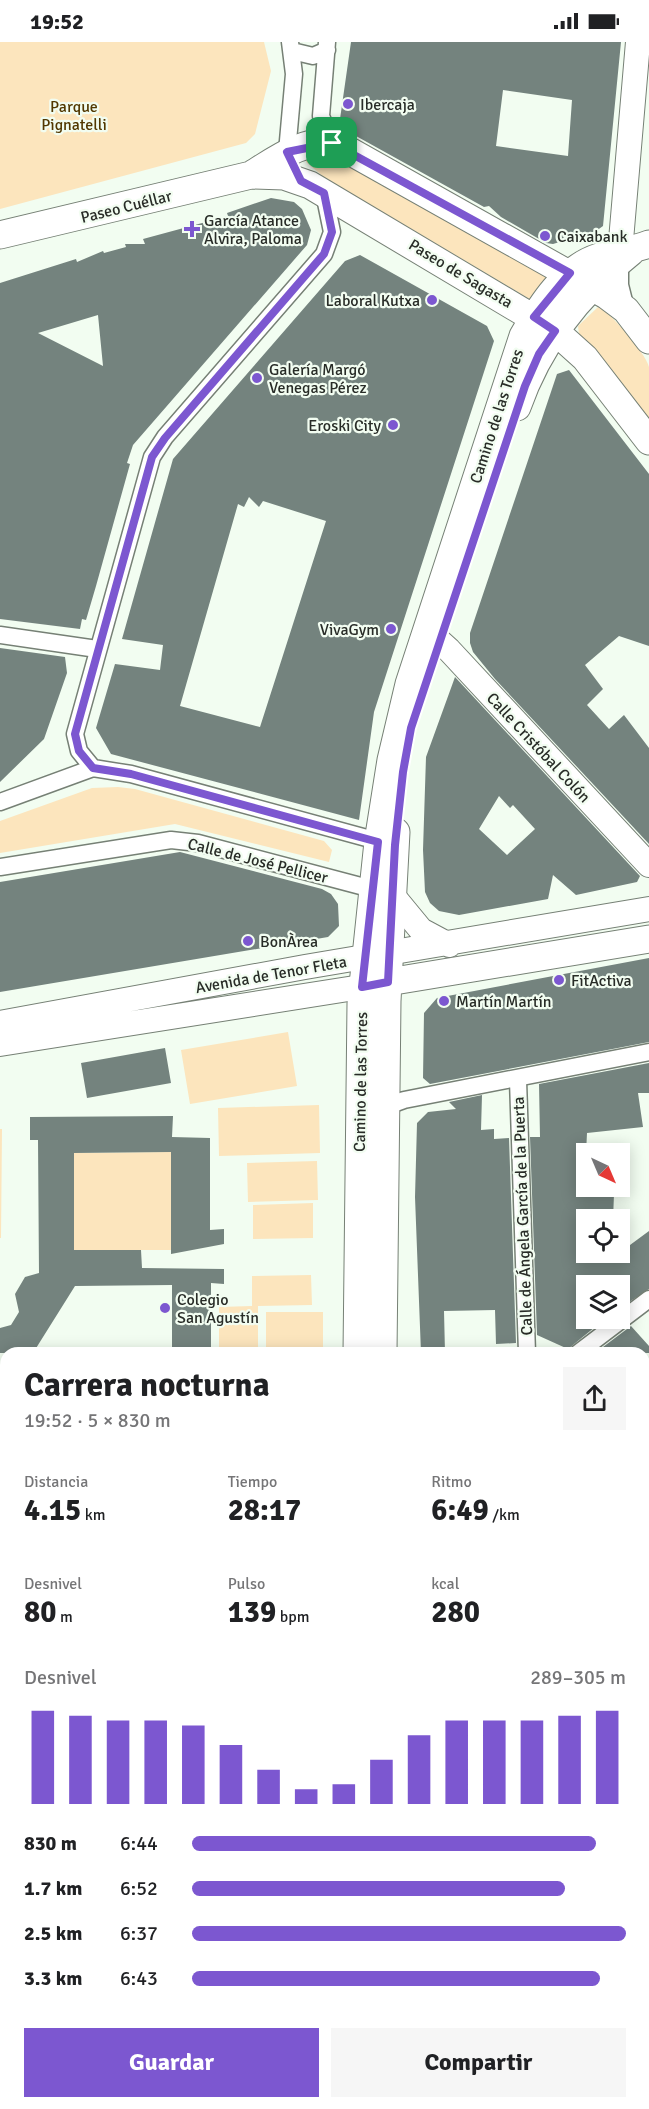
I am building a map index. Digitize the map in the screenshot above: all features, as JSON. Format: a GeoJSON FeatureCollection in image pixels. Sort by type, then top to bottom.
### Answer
{"type":"FeatureCollection","features":[{"type":"Feature","properties":{"kind":"main road"},"geometry":{"type":"LineString","coordinates":[[581,280],[592,260],[634,252],[638,42]]}},
{"type":"Feature","properties":{"kind":"main road"},"geometry":{"type":"LineString","coordinates":[[287,152],[332,143],[581,280],[626,310],[649,340]]}},
{"type":"Feature","properties":{"kind":"main road","name":"Paseo Cuéllar"},"geometry":{"type":"LineString","coordinates":[[251,175],[287,152]]}},
{"type":"Feature","properties":{"kind":"main road","name":"Paseo Cuéllar"},"geometry":{"type":"LineString","coordinates":[[0,235],[251,175],[274,175],[313,187]]}},
{"type":"Feature","properties":{"kind":"main road","name":"Paseo de Sagasta"},"geometry":{"type":"LineString","coordinates":[[313,187],[545,324],[585,358],[649,441]]}},
{"type":"Feature","properties":{"kind":"main road","name":"Camino de las Torres"},"geometry":{"type":"LineString","coordinates":[[357,1347],[362,987],[378,955],[396,734],[431,641],[517,351],[545,324],[581,280]]}},
{"type":"Feature","properties":{"kind":"main road","name":"Calle Cristóbal Colón"},"geometry":{"type":"LineString","coordinates":[[431,641],[649,865]]}},
{"type":"Feature","properties":{"kind":"main road"},"geometry":{"type":"LineString","coordinates":[[383,892],[421,930],[449,945]]}},
{"type":"Feature","properties":{"kind":"main road","name":"Avenida de Tenor Fleta"},"geometry":{"type":"LineString","coordinates":[[0,1023],[649,909]]}},
{"type":"Feature","properties":{"kind":"main road","name":"Avenida de Tenor Fleta"},"geometry":{"type":"LineString","coordinates":[[0,1044],[649,939]]}},
{"type":"Feature","properties":{"kind":"main road","name":"Camino de las Torres"},"geometry":{"type":"LineString","coordinates":[[378,955],[388,982],[383,1347]]}},
{"type":"Feature","properties":{"kind":"street"},"geometry":{"type":"LineString","coordinates":[[93,768],[79,751],[75,734],[152,457],[165,438],[324,254],[332,232],[313,187],[287,152],[294,74],[291,47],[313,56],[327,46]]}},
{"type":"Feature","properties":{"kind":"street"},"geometry":{"type":"LineString","coordinates":[[327,46],[321,116],[332,143]]}},
{"type":"Feature","properties":{"kind":"street"},"geometry":{"type":"LineString","coordinates":[[626,310],[621,290],[634,252]]}},
{"type":"Feature","properties":{"kind":"street"},"geometry":{"type":"LineString","coordinates":[[0,635],[97,650]]}},
{"type":"Feature","properties":{"kind":"street"},"geometry":{"type":"LineString","coordinates":[[0,802],[93,768],[131,774],[386,844]]}},
{"type":"Feature","properties":{"kind":"street","name":"Calle de José Pellicer"},"geometry":{"type":"LineString","coordinates":[[0,867],[171,840],[198,843],[383,892]]}},
{"type":"Feature","properties":{"kind":"street"},"geometry":{"type":"LineString","coordinates":[[386,1111],[393,1104],[404,1100],[518,1080],[649,1052]]}},
{"type":"Feature","properties":{"kind":"street","name":"Calle de Ángela García de la Puerta"},"geometry":{"type":"LineString","coordinates":[[518,1080],[527,1347]]}},
{"type":"Feature","properties":{"kind":"street"},"geometry":{"type":"LineString","coordinates":[[586,1347],[649,1299]]}},
{"type":"Feature","properties":{"kind":"green space","name":"Parque Pignatelli"},"geometry":{"type":"Polygon","coordinates":[[[0,42],[264,42],[271,71],[255,134],[246,143],[0,209],[0,42]]]}},
{"type":"Feature","properties":{"kind":"green space"},"geometry":{"type":"Polygon","coordinates":[[[336,156],[562,285],[543,307],[325,178],[306,162],[306,158],[336,156]]]}},
{"type":"Feature","properties":{"kind":"green space"},"geometry":{"type":"Polygon","coordinates":[[[598,307],[619,324],[647,361],[649,367],[649,424],[579,335],[578,326],[598,307]]]}},
{"type":"Feature","properties":{"kind":"green space"},"geometry":{"type":"Polygon","coordinates":[[[92,788],[135,789],[324,841],[332,850],[329,862],[175,824],[0,853],[0,821],[92,788]]]}},
{"type":"Feature","properties":{"kind":"green space"},"geometry":{"type":"Polygon","coordinates":[[[288,1032],[297,1086],[190,1104],[181,1050],[288,1032]]]}},
{"type":"Feature","properties":{"kind":"green space"},"geometry":{"type":"Polygon","coordinates":[[[319,1105],[320,1153],[219,1156],[218,1108],[319,1105]]]}},
{"type":"Feature","properties":{"kind":"green space"},"geometry":{"type":"Polygon","coordinates":[[[0,1129],[2,1129],[1,1238],[0,1238],[0,1129]]]}},
{"type":"Feature","properties":{"kind":"green space"},"geometry":{"type":"Polygon","coordinates":[[[171,1152],[171,1250],[74,1250],[74,1153],[171,1152]]]}},
{"type":"Feature","properties":{"kind":"green space"},"geometry":{"type":"Polygon","coordinates":[[[317,1161],[318,1200],[248,1202],[247,1163],[317,1161]]]}},
{"type":"Feature","properties":{"kind":"green space"},"geometry":{"type":"Polygon","coordinates":[[[313,1203],[313,1238],[253,1239],[253,1205],[313,1203]]]}},
{"type":"Feature","properties":{"kind":"green space"},"geometry":{"type":"Polygon","coordinates":[[[311,1275],[312,1305],[258,1306],[258,1347],[219,1347],[219,1307],[252,1306],[252,1276],[311,1275]]]}},
{"type":"Feature","properties":{"kind":"green space"},"geometry":{"type":"Polygon","coordinates":[[[266,1312],[323,1312],[323,1347],[266,1347],[266,1312]]]}},
{"type":"Feature","properties":{"kind":"building"},"geometry":{"type":"Polygon","coordinates":[[[351,42],[621,42],[603,226],[596,231],[553,244],[546,243],[501,217],[489,206],[484,207],[347,131],[340,119],[351,42]],[[503,90],[496,146],[568,156],[572,100],[503,90]]]}},
{"type":"Feature","properties":{"kind":"building"},"geometry":{"type":"Polygon","coordinates":[[[271,198],[294,202],[302,209],[311,230],[307,245],[133,445],[127,463],[130,464],[96,586],[86,620],[82,619],[80,629],[0,619],[0,283],[76,259],[77,262],[103,251],[104,253],[126,247],[125,244],[145,244],[143,239],[228,216],[227,213],[271,198]],[[98,315],[38,333],[103,366],[98,315]]]}},
{"type":"Feature","properties":{"kind":"building"},"geometry":{"type":"Polygon","coordinates":[[[360,255],[487,326],[494,341],[374,712],[359,820],[111,754],[96,728],[115,664],[160,670],[163,645],[122,639],[173,459],[345,261],[360,255]],[[249,497],[244,507],[238,504],[180,706],[260,727],[326,521],[263,501],[259,507],[249,497]]]}},
{"type":"Feature","properties":{"kind":"building"},"geometry":{"type":"Polygon","coordinates":[[[569,370],[649,474],[649,646],[619,636],[585,665],[603,689],[587,705],[609,729],[624,715],[649,748],[649,844],[495,679],[473,652],[470,643],[470,633],[557,374],[569,370]]]}},
{"type":"Feature","properties":{"kind":"building"},"geometry":{"type":"Polygon","coordinates":[[[0,648],[65,657],[67,673],[44,739],[0,782],[0,648]]]}},
{"type":"Feature","properties":{"kind":"building"},"geometry":{"type":"Polygon","coordinates":[[[455,677],[640,876],[637,882],[576,895],[553,875],[548,899],[459,915],[439,911],[430,903],[425,892],[423,850],[426,757],[455,677]],[[499,796],[479,829],[507,855],[535,829],[513,805],[510,808],[499,796]]]}},
{"type":"Feature","properties":{"kind":"building"},"geometry":{"type":"Polygon","coordinates":[[[180,852],[322,889],[331,894],[338,904],[339,926],[328,937],[0,992],[0,882],[180,852]]]}},
{"type":"Feature","properties":{"kind":"building"},"geometry":{"type":"Polygon","coordinates":[[[649,958],[649,1042],[430,1084],[423,1078],[424,1013],[437,998],[649,958]]]}},
{"type":"Feature","properties":{"kind":"building"},"geometry":{"type":"Polygon","coordinates":[[[165,1048],[171,1083],[87,1098],[81,1063],[165,1048]]]}},
{"type":"Feature","properties":{"kind":"building"},"geometry":{"type":"Polygon","coordinates":[[[649,1063],[649,1093],[638,1093],[643,1127],[587,1133],[587,1143],[576,1143],[576,1197],[614,1197],[613,1209],[576,1209],[576,1263],[630,1263],[630,1245],[649,1231],[649,1289],[630,1301],[630,1275],[576,1275],[576,1329],[593,1329],[570,1347],[564,1347],[537,1335],[530,1137],[540,1137],[539,1084],[649,1063]]]}},
{"type":"Feature","properties":{"kind":"building"},"geometry":{"type":"Polygon","coordinates":[[[482,1095],[481,1130],[494,1129],[494,1139],[509,1138],[516,1343],[496,1344],[495,1310],[444,1311],[445,1347],[421,1347],[415,1197],[417,1123],[428,1112],[456,1109],[449,1102],[482,1095]]]}},
{"type":"Feature","properties":{"kind":"building"},"geometry":{"type":"Polygon","coordinates":[[[173,1116],[172,1137],[210,1138],[210,1230],[224,1229],[224,1244],[171,1254],[171,1152],[74,1153],[74,1250],[141,1250],[142,1268],[224,1269],[224,1284],[211,1283],[211,1347],[172,1347],[172,1285],[75,1286],[37,1347],[0,1347],[0,1328],[11,1325],[19,1312],[15,1294],[25,1277],[39,1273],[38,1140],[30,1140],[30,1117],[173,1116]]]}},
{"type":"Feature","properties":{"kind":"building"},"geometry":{"type":"Polygon","coordinates":[[[631,1326],[649,1347],[603,1347],[630,1329],[631,1326]]]}},
{"type":"Feature","properties":{"kind":"place","name":"Ibercaja"},"geometry":{"type":"Point","coordinates":[348,104]}},
{"type":"Feature","properties":{"kind":"place","name":"García Atance Alvira, Paloma"},"geometry":{"type":"Point","coordinates":[192,229]}},
{"type":"Feature","properties":{"kind":"place","name":"Caixabank"},"geometry":{"type":"Point","coordinates":[545,236]}},
{"type":"Feature","properties":{"kind":"place","name":"Laboral Kutxa"},"geometry":{"type":"Point","coordinates":[432,300]}},
{"type":"Feature","properties":{"kind":"place","name":"Galería Margó Venegas Pérez"},"geometry":{"type":"Point","coordinates":[257,378]}},
{"type":"Feature","properties":{"kind":"place","name":"Eroski City"},"geometry":{"type":"Point","coordinates":[393,425]}},
{"type":"Feature","properties":{"kind":"place","name":"VivaGym"},"geometry":{"type":"Point","coordinates":[391,629]}},
{"type":"Feature","properties":{"kind":"place","name":"BonÀrea"},"geometry":{"type":"Point","coordinates":[248,941]}},
{"type":"Feature","properties":{"kind":"place","name":"FitActiva"},"geometry":{"type":"Point","coordinates":[559,980]}},
{"type":"Feature","properties":{"kind":"place","name":"Martín Martín"},"geometry":{"type":"Point","coordinates":[444,1001]}},
{"type":"Feature","properties":{"kind":"place","name":"Colegio San Agustín"},"geometry":{"type":"Point","coordinates":[165,1308]}},
{"type":"Feature","properties":{"kind":"route"},"geometry":{"type":"LineString","coordinates":[[332,143],[570,273],[534,317],[555,331],[530,372],[419,700],[411,728],[397,818],[388,982],[362,987],[378,842],[131,774],[93,768],[79,751],[75,734],[152,457],[158,446],[324,254],[332,232],[332,224],[324,193],[301,181],[292,167],[287,152],[332,143]]}}]}
